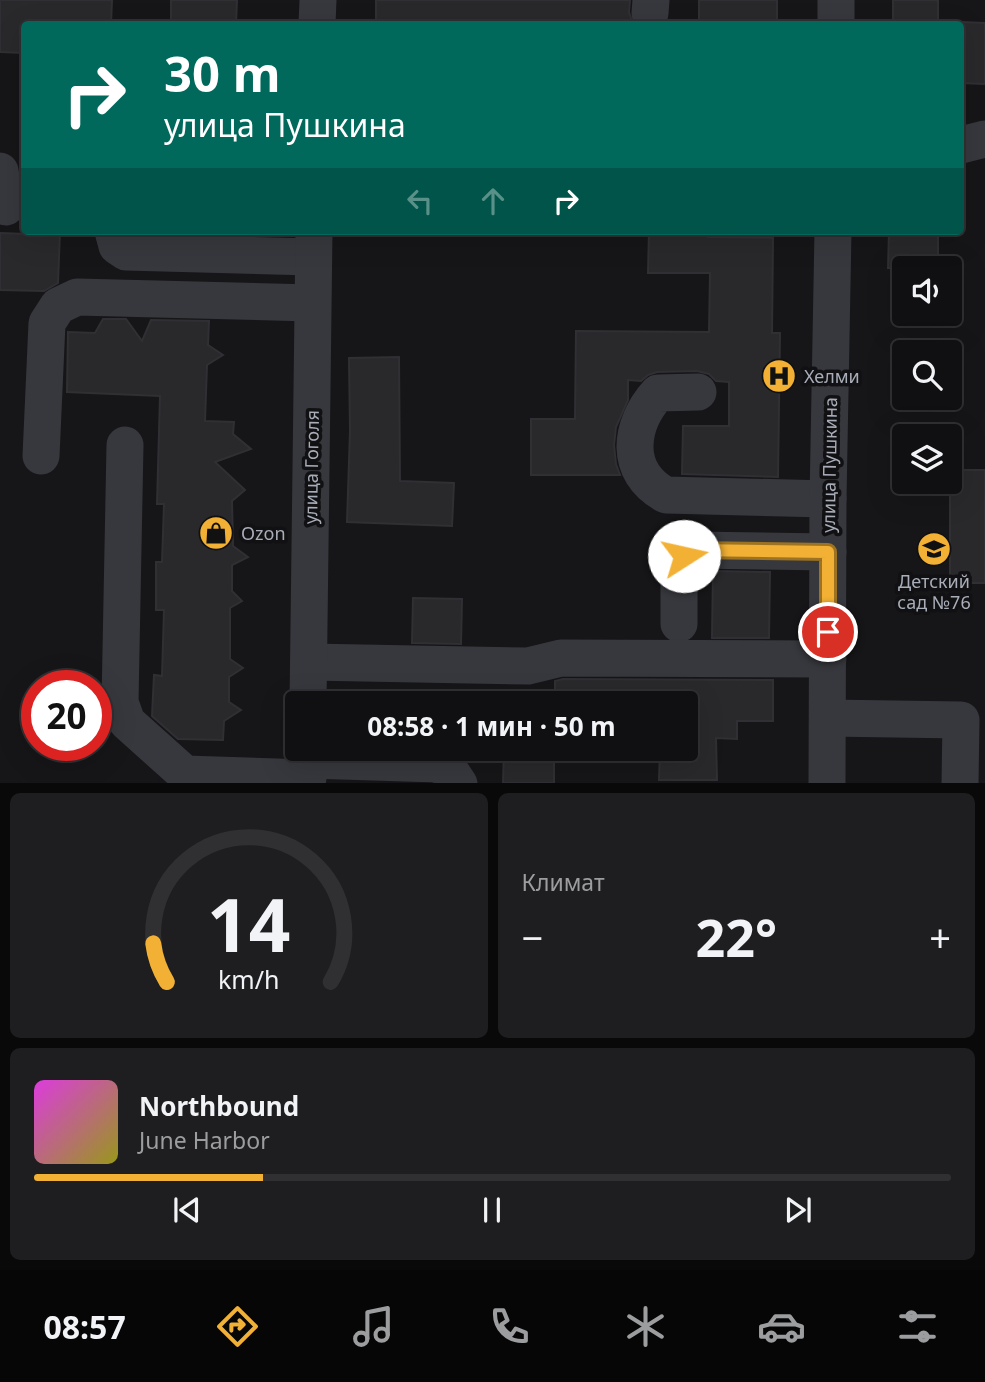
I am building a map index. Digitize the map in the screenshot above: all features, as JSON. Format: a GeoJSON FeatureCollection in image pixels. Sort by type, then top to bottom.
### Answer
{"type":"FeatureCollection","features":[{"type":"Feature","properties":{"kind":"street"},"geometry":{"type":"LineString","coordinates":[[317,21],[318,0]]}},
{"type":"Feature","properties":{"kind":"street"},"geometry":{"type":"LineString","coordinates":[[836,0],[836,21]]}},
{"type":"Feature","properties":{"kind":"street"},"geometry":{"type":"LineString","coordinates":[[964,144],[985,139]]}},
{"type":"Feature","properties":{"kind":"street"},"geometry":{"type":"LineString","coordinates":[[0,171],[6,207]]}},
{"type":"Feature","properties":{"kind":"street"},"geometry":{"type":"LineString","coordinates":[[114,235],[117,246],[126,252],[313,244]]}},
{"type":"Feature","properties":{"kind":"street","name":"улица Пушкина"},"geometry":{"type":"LineString","coordinates":[[827,783],[833,235]]}},
{"type":"Feature","properties":{"kind":"street","name":"улица Гоголя"},"geometry":{"type":"LineString","coordinates":[[308,691],[313,244]]}},
{"type":"Feature","properties":{"kind":"street"},"geometry":{"type":"LineString","coordinates":[[41,456],[47,323],[58,306],[77,297],[312,303]]}},
{"type":"Feature","properties":{"kind":"street"},"geometry":{"type":"LineString","coordinates":[[698,392],[658,393],[647,405],[638,423],[635,453],[640,473],[653,488],[667,495],[828,499]]}},
{"type":"Feature","properties":{"kind":"street"},"geometry":{"type":"LineString","coordinates":[[125,445],[120,702],[127,722],[185,774],[439,764],[459,783]]}},
{"type":"Feature","properties":{"kind":"street"},"geometry":{"type":"LineString","coordinates":[[679,624],[679,565],[684,556],[693,550],[828,552]]}},
{"type":"Feature","properties":{"kind":"street"},"geometry":{"type":"LineString","coordinates":[[309,662],[528,666],[561,658],[828,659]]}},
{"type":"Feature","properties":{"kind":"street"},"geometry":{"type":"LineString","coordinates":[[828,718],[961,720],[960,783]]}},
{"type":"Feature","properties":{"kind":"building"},"geometry":{"type":"Polygon","coordinates":[[[0,0],[112,0],[111,21],[21,21],[21,53],[0,52],[0,0]]]}},
{"type":"Feature","properties":{"kind":"building"},"geometry":{"type":"Polygon","coordinates":[[[171,0],[237,0],[236,21],[171,21],[171,0]]]}},
{"type":"Feature","properties":{"kind":"building"},"geometry":{"type":"Polygon","coordinates":[[[376,0],[630,0],[629,12],[632,21],[376,21],[376,0]]]}},
{"type":"Feature","properties":{"kind":"building"},"geometry":{"type":"Polygon","coordinates":[[[699,0],[777,0],[777,21],[699,21],[699,0]]]}},
{"type":"Feature","properties":{"kind":"building"},"geometry":{"type":"Polygon","coordinates":[[[893,0],[938,0],[938,21],[893,21],[893,0]]]}},
{"type":"Feature","properties":{"kind":"building"},"geometry":{"type":"Polygon","coordinates":[[[964,22],[985,23],[985,84],[964,83],[964,22]]]}},
{"type":"Feature","properties":{"kind":"building"},"geometry":{"type":"Polygon","coordinates":[[[0,233],[60,235],[58,283],[44,291],[0,290],[0,233]]]}},
{"type":"Feature","properties":{"kind":"building"},"geometry":{"type":"Polygon","coordinates":[[[649,235],[773,238],[772,333],[780,333],[778,477],[682,474],[683,426],[729,426],[729,382],[716,381],[709,374],[697,371],[657,372],[641,381],[628,380],[628,400],[616,427],[614,445],[620,475],[531,475],[531,419],[575,419],[576,331],[709,332],[710,273],[648,273],[649,235]]]}},
{"type":"Feature","properties":{"kind":"building"},"geometry":{"type":"Polygon","coordinates":[[[889,235],[938,235],[938,256],[892,256],[892,268],[888,268],[889,235]]]}},
{"type":"Feature","properties":{"kind":"building"},"geometry":{"type":"Polygon","coordinates":[[[103,319],[126,319],[142,341],[151,320],[209,321],[208,345],[223,355],[207,365],[205,421],[234,422],[233,434],[251,449],[215,462],[245,490],[232,501],[233,546],[248,557],[232,565],[232,591],[242,601],[230,608],[230,659],[243,668],[229,677],[229,702],[241,710],[224,721],[223,740],[178,739],[152,716],[154,675],[162,676],[164,610],[156,610],[156,562],[162,562],[164,504],[157,504],[160,396],[67,392],[68,332],[95,333],[103,319]]]}},
{"type":"Feature","properties":{"kind":"building"},"geometry":{"type":"Polygon","coordinates":[[[399,357],[400,481],[454,483],[452,526],[347,522],[349,358],[399,357]]]}},
{"type":"Feature","properties":{"kind":"building"},"geometry":{"type":"Polygon","coordinates":[[[962,470],[985,470],[985,583],[950,583],[950,494],[962,494],[962,470]]]}},
{"type":"Feature","properties":{"kind":"building"},"geometry":{"type":"Polygon","coordinates":[[[713,571],[770,572],[769,638],[712,638],[713,571]]]}},
{"type":"Feature","properties":{"kind":"building"},"geometry":{"type":"Polygon","coordinates":[[[413,598],[462,599],[461,644],[412,643],[413,598]]]}},
{"type":"Feature","properties":{"kind":"building"},"geometry":{"type":"Polygon","coordinates":[[[773,680],[773,721],[737,721],[737,739],[716,738],[717,780],[659,780],[660,761],[698,761],[698,691],[555,691],[555,681],[773,680]]]}},
{"type":"Feature","properties":{"kind":"building"},"geometry":{"type":"Polygon","coordinates":[[[504,761],[554,761],[554,783],[503,783],[504,761]]]}},
{"type":"Feature","properties":{"kind":"place","name":"Хелми"},"geometry":{"type":"Point","coordinates":[779,376]}},
{"type":"Feature","properties":{"kind":"place","name":"Ozon"},"geometry":{"type":"Point","coordinates":[216,533]}},
{"type":"Feature","properties":{"kind":"place","name":"Детский сад №76"},"geometry":{"type":"Point","coordinates":[934,549]}},
{"type":"Feature","properties":{"kind":"route"},"geometry":{"type":"LineString","coordinates":[[684,556],[693,550],[828,552],[828,632]]}}]}
